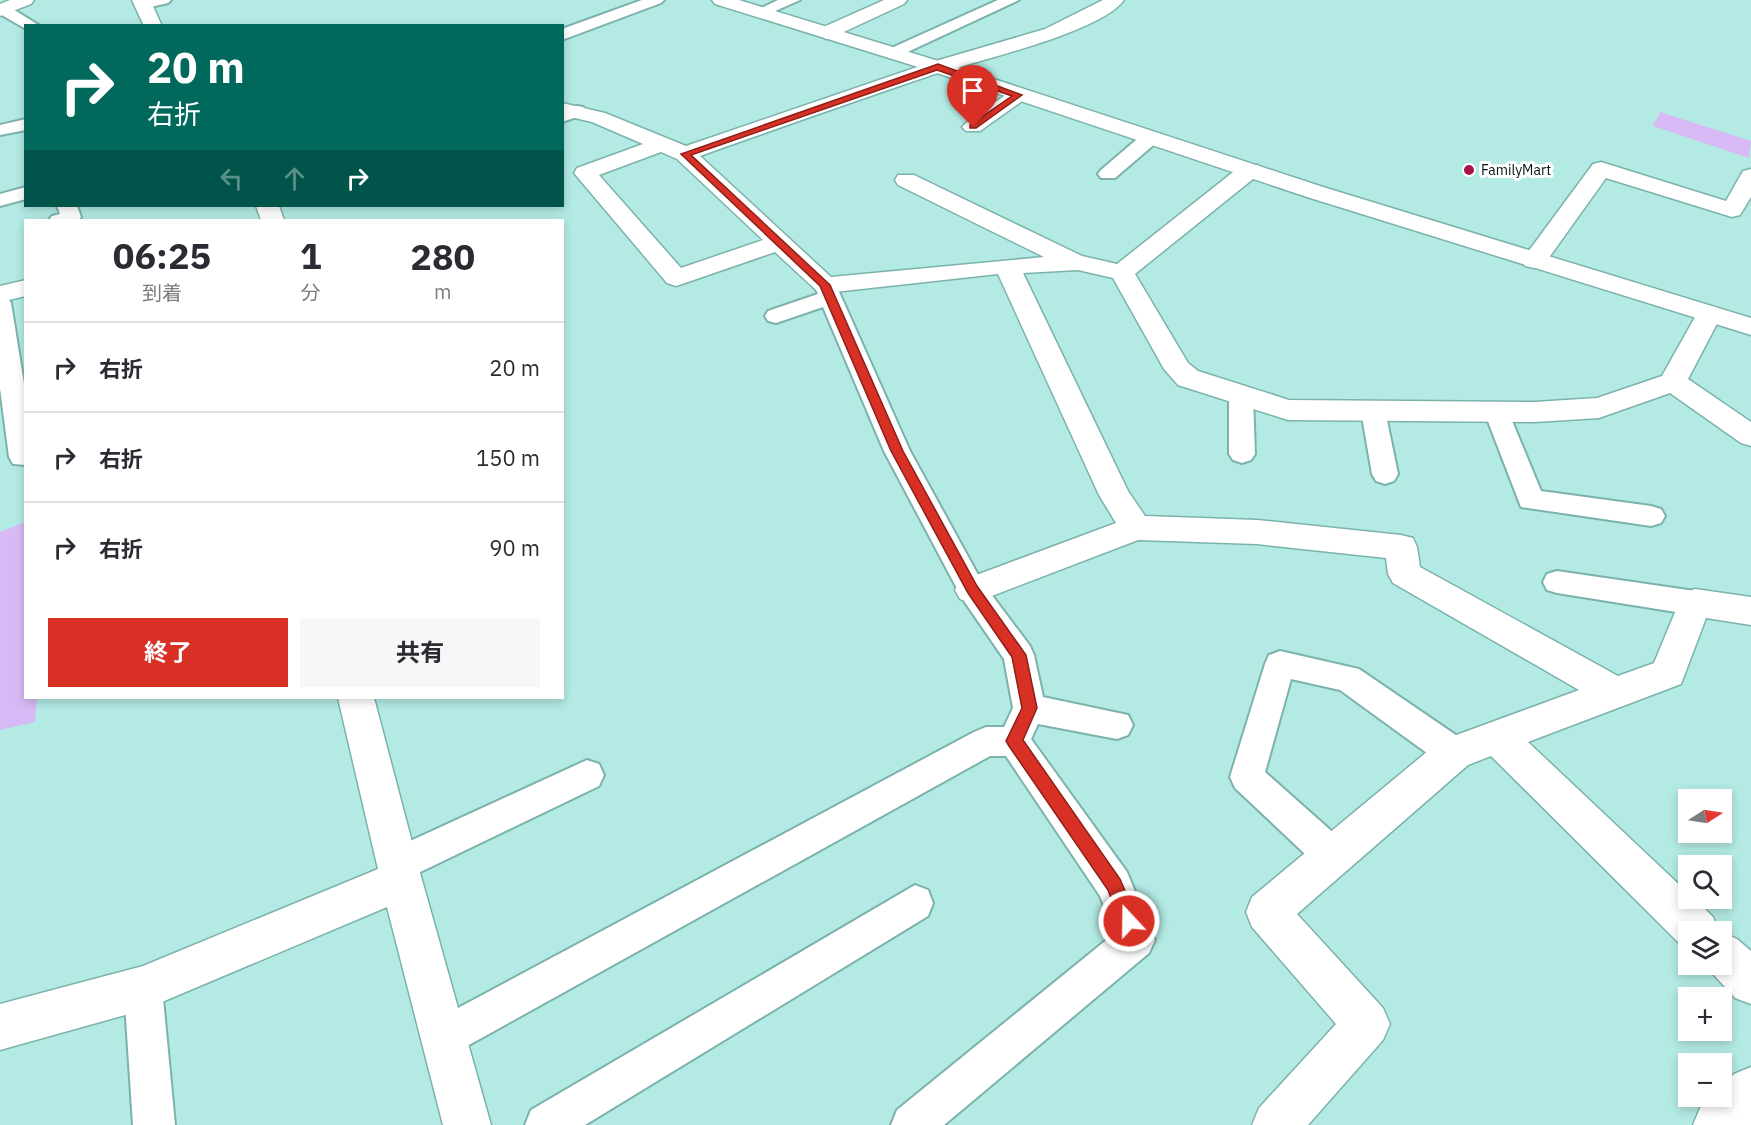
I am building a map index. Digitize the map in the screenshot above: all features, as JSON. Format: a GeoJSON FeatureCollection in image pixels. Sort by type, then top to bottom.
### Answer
{"type":"FeatureCollection","features":[{"type":"Feature","properties":{"kind":"street"},"geometry":{"type":"LineString","coordinates":[[2,10],[25,0]]}},
{"type":"Feature","properties":{"kind":"street"},"geometry":{"type":"LineString","coordinates":[[721,0],[938,67],[1150,138],[1534,261],[1751,327]]}},
{"type":"Feature","properties":{"kind":"street"},"geometry":{"type":"LineString","coordinates":[[826,33],[898,0]]}},
{"type":"Feature","properties":{"kind":"street"},"geometry":{"type":"LineString","coordinates":[[685,154],[938,67],[1052,34],[1099,12],[1115,0]]}},
{"type":"Feature","properties":{"kind":"street"},"geometry":{"type":"LineString","coordinates":[[142,2],[152,24]]}},
{"type":"Feature","properties":{"kind":"street"},"geometry":{"type":"LineString","coordinates":[[973,127],[1018,95]]}},
{"type":"Feature","properties":{"kind":"street"},"geometry":{"type":"LineString","coordinates":[[567,112],[598,117],[659,145],[685,154],[828,291],[1007,266],[1078,263],[1122,272],[1178,369],[1188,378],[1288,410],[1496,411],[1599,408],[1673,382],[1708,315]]}},
{"type":"Feature","properties":{"kind":"street"},"geometry":{"type":"LineString","coordinates":[[659,145],[574,177],[676,278],[779,242]]}},
{"type":"Feature","properties":{"kind":"street"},"geometry":{"type":"LineString","coordinates":[[1534,261],[1601,169],[1731,210],[1751,176]]}},
{"type":"Feature","properties":{"kind":"street"},"geometry":{"type":"LineString","coordinates":[[1122,272],[1250,170]]}},
{"type":"Feature","properties":{"kind":"street"},"geometry":{"type":"LineString","coordinates":[[906,180],[1078,263]]}},
{"type":"Feature","properties":{"kind":"street"},"geometry":{"type":"LineString","coordinates":[[1007,266],[1115,495],[1136,528]]}},
{"type":"Feature","properties":{"kind":"street"},"geometry":{"type":"LineString","coordinates":[[0,294],[24,288]]}},
{"type":"Feature","properties":{"kind":"street"},"geometry":{"type":"LineString","coordinates":[[1673,382],[1751,436]]}},
{"type":"Feature","properties":{"kind":"street"},"geometry":{"type":"LineString","coordinates":[[972,590],[1136,528],[1257,532],[1401,547],[1405,574],[1616,693]]}},
{"type":"Feature","properties":{"kind":"street"},"geometry":{"type":"LineString","coordinates":[[1276,1125],[1367,1024],[1267,912],[1454,753],[1668,673],[1695,603],[1751,611]]}},
{"type":"Feature","properties":{"kind":"street"},"geometry":{"type":"LineString","coordinates":[[356,699],[399,872],[467,1125]]}},
{"type":"Feature","properties":{"kind":"street"},"geometry":{"type":"LineString","coordinates":[[1496,736],[1687,921]]}},
{"type":"Feature","properties":{"kind":"street"},"geometry":{"type":"LineString","coordinates":[[0,1027],[143,988],[399,872]]}},
{"type":"Feature","properties":{"kind":"street"},"geometry":{"type":"LineString","coordinates":[[1732,964],[1751,982]]}},
{"type":"Feature","properties":{"kind":"street"},"geometry":{"type":"LineString","coordinates":[[1717,1125],[1751,1091]]}},
{"type":"Feature","properties":{"kind":"lane"},"geometry":{"type":"LineString","coordinates":[[142,2],[163,0]]}},
{"type":"Feature","properties":{"kind":"lane"},"geometry":{"type":"LineString","coordinates":[[564,34],[656,0]]}},
{"type":"Feature","properties":{"kind":"lane"},"geometry":{"type":"LineString","coordinates":[[761,12],[792,0]]}},
{"type":"Feature","properties":{"kind":"lane"},"geometry":{"type":"LineString","coordinates":[[894,53],[1011,0]]}},
{"type":"Feature","properties":{"kind":"lane"},"geometry":{"type":"LineString","coordinates":[[2,10],[28,24]]}},
{"type":"Feature","properties":{"kind":"lane"},"geometry":{"type":"LineString","coordinates":[[0,130],[24,124]]}},
{"type":"Feature","properties":{"kind":"lane"},"geometry":{"type":"LineString","coordinates":[[1108,174],[1150,138]]}},
{"type":"Feature","properties":{"kind":"lane"},"geometry":{"type":"LineString","coordinates":[[0,200],[24,194]]}},
{"type":"Feature","properties":{"kind":"lane"},"geometry":{"type":"LineString","coordinates":[[63,219],[71,217],[67,207]]}},
{"type":"Feature","properties":{"kind":"lane"},"geometry":{"type":"LineString","coordinates":[[776,316],[828,291],[897,451],[972,590],[1019,655],[1029,708],[1014,741]]}},
{"type":"Feature","properties":{"kind":"lane"},"geometry":{"type":"LineString","coordinates":[[0,303],[22,457]]}},
{"type":"Feature","properties":{"kind":"lane"},"geometry":{"type":"LineString","coordinates":[[1241,395],[1242,454]]}},
{"type":"Feature","properties":{"kind":"lane"},"geometry":{"type":"LineString","coordinates":[[1373,411],[1385,474]]}},
{"type":"Feature","properties":{"kind":"lane"},"geometry":{"type":"LineString","coordinates":[[1496,411],[1531,500],[1651,516]]}},
{"type":"Feature","properties":{"kind":"lane"},"geometry":{"type":"LineString","coordinates":[[1557,582],[1695,603]]}},
{"type":"Feature","properties":{"kind":"lane"},"geometry":{"type":"LineString","coordinates":[[1333,856],[1247,777],[1280,664],[1348,678],[1454,753]]}},
{"type":"Feature","properties":{"kind":"lane"},"geometry":{"type":"LineString","coordinates":[[1029,708],[1117,725]]}},
{"type":"Feature","properties":{"kind":"lane"},"geometry":{"type":"LineString","coordinates":[[444,1036],[986,742],[1014,741]]}},
{"type":"Feature","properties":{"kind":"lane"},"geometry":{"type":"LineString","coordinates":[[912,1125],[1136,940],[1114,885],[1014,741]]}},
{"type":"Feature","properties":{"kind":"lane"},"geometry":{"type":"LineString","coordinates":[[399,872],[587,775]]}},
{"type":"Feature","properties":{"kind":"lane"},"geometry":{"type":"LineString","coordinates":[[546,1125],[915,903]]}},
{"type":"Feature","properties":{"kind":"lane"},"geometry":{"type":"LineString","coordinates":[[143,988],[154,1125]]}},
{"type":"Feature","properties":{"kind":"shaded area"},"geometry":{"type":"Polygon","coordinates":[[[1660,112],[1751,141],[1749,158],[1653,126],[1660,112]]]}},
{"type":"Feature","properties":{"kind":"shaded area"},"geometry":{"type":"Polygon","coordinates":[[[24,522],[24,699],[37,699],[35,722],[0,730],[0,532],[24,522]]]}},
{"type":"Feature","properties":{"kind":"place","name":"FamilyMart"},"geometry":{"type":"Point","coordinates":[1469,170]}},
{"type":"Feature","properties":{"kind":"route"},"geometry":{"type":"LineString","coordinates":[[973,127],[1018,95],[938,67],[685,154],[825,285],[897,451],[972,590],[1019,655],[1029,708],[1014,741],[1114,885],[1129,921]]}}]}
